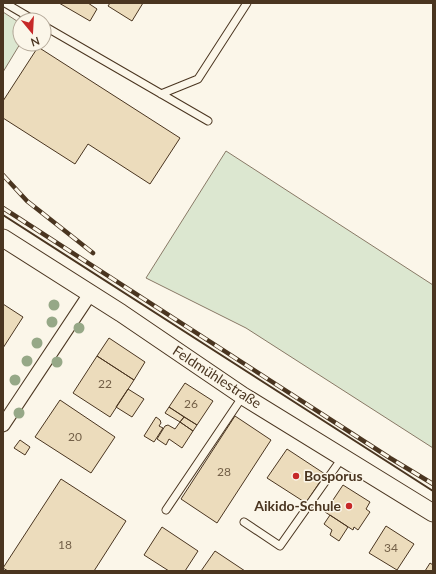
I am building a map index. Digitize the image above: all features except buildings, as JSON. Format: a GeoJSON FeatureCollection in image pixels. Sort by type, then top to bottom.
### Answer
{"type":"FeatureCollection","features":[{"type":"Feature","properties":{"kind":"street","name":"Feldmühlestraße"},"geometry":{"type":"LineString","coordinates":[[3,238],[244,396],[433,513]]}},
{"type":"Feature","properties":{"kind":"street"},"geometry":{"type":"LineString","coordinates":[[3,425],[90,294]]}},
{"type":"Feature","properties":{"kind":"lane"},"geometry":{"type":"LineString","coordinates":[[5,3],[20,12]]}},
{"type":"Feature","properties":{"kind":"lane"},"geometry":{"type":"LineString","coordinates":[[161,94],[198,79],[248,3]]}},
{"type":"Feature","properties":{"kind":"lane"},"geometry":{"type":"LineString","coordinates":[[52,31],[208,121]]}},
{"type":"Feature","properties":{"kind":"lane"},"geometry":{"type":"LineString","coordinates":[[166,510],[244,396]]}},
{"type":"Feature","properties":{"kind":"lane"},"geometry":{"type":"LineString","coordinates":[[244,522],[280,546],[342,458]]}},
{"type":"Feature","properties":{"kind":"green space"},"geometry":{"type":"Polygon","coordinates":[[[3,12],[12,18],[12,52],[15,52],[3,72],[3,12]]]}},
{"type":"Feature","properties":{"kind":"green space"},"geometry":{"type":"Polygon","coordinates":[[[226,151],[433,285],[433,448],[246,328],[146,278],[226,151]]]}},
{"type":"Feature","properties":{"kind":"railway"},"geometry":{"type":"LineString","coordinates":[[3,175],[27,201],[93,253]]}},
{"type":"Feature","properties":{"kind":"railway"},"geometry":{"type":"LineString","coordinates":[[3,208],[390,458],[433,484]]}},
{"type":"Feature","properties":{"kind":"wall"},"geometry":{"type":"LineString","coordinates":[[3,215],[433,491]]}},
{"type":"Feature","properties":{"kind":"place","name":"Bosporus"},"geometry":{"type":"Point","coordinates":[296,476]}},
{"type":"Feature","properties":{"kind":"place","name":"Aikido-Schule"},"geometry":{"type":"Point","coordinates":[349,506]}}]}
